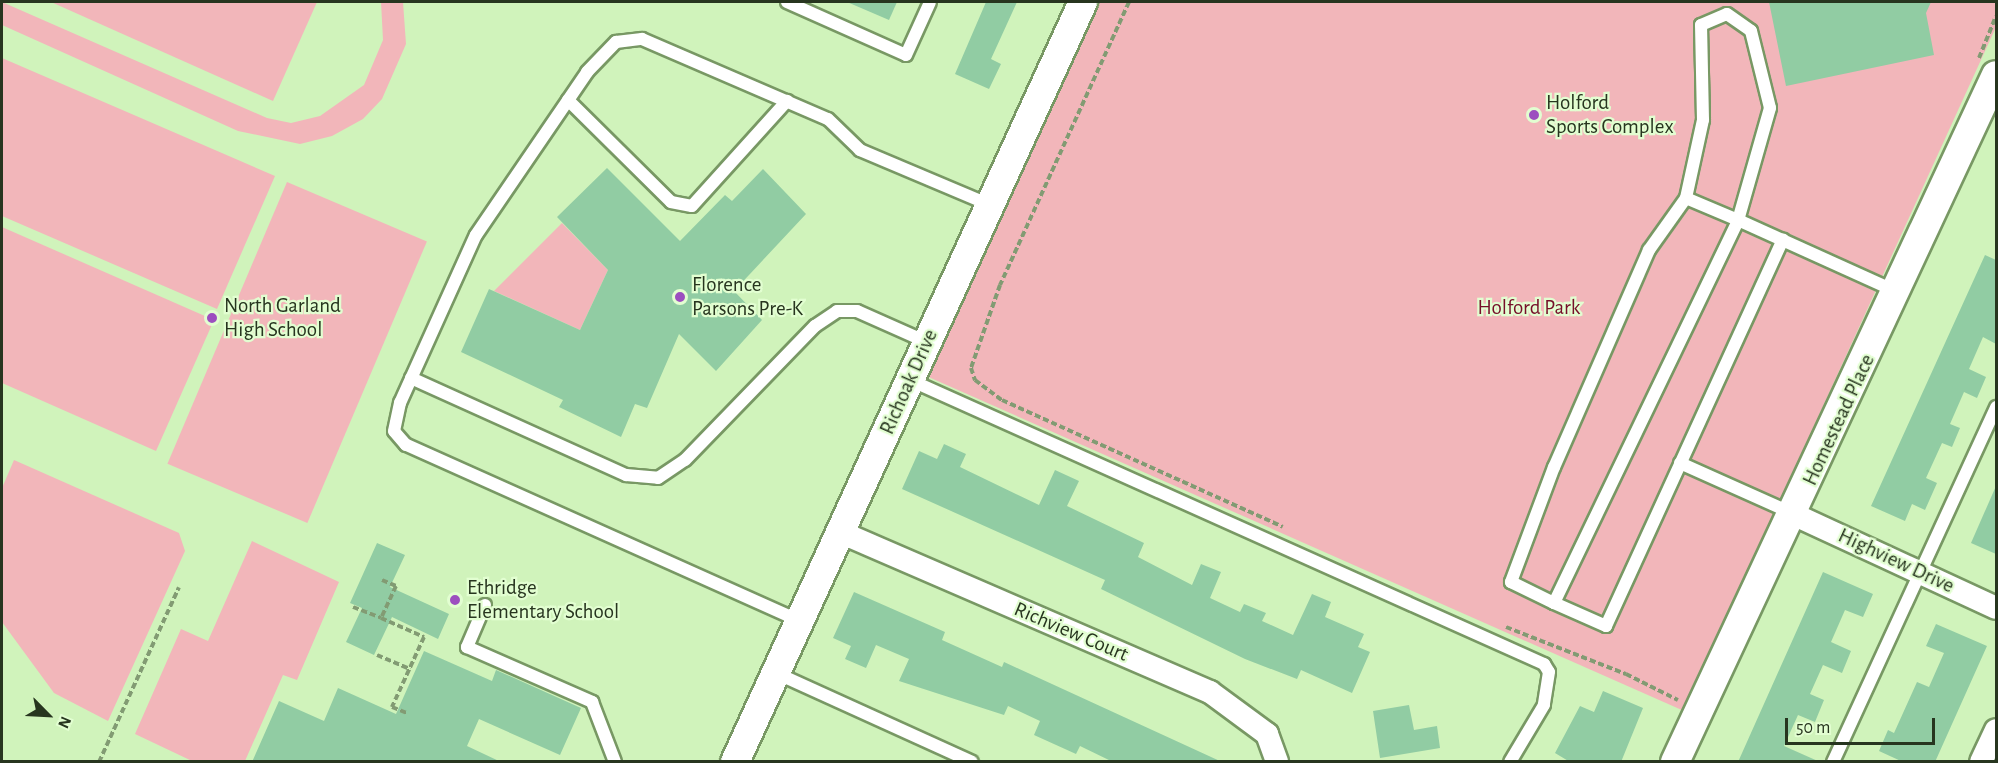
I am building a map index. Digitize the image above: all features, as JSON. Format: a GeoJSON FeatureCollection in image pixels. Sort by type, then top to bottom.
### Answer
{"type":"FeatureCollection","features":[{"type":"Feature","properties":{"kind":"street","name":"Richoak Drive"},"geometry":{"type":"LineString","coordinates":[[735,762],[1083,2]]}},
{"type":"Feature","properties":{"kind":"street","name":"Homestead Place"},"geometry":{"type":"LineString","coordinates":[[1675,762],[1795,515],[1898,292],[1986,70]]}},
{"type":"Feature","properties":{"kind":"street","name":"Highview Drive"},"geometry":{"type":"LineString","coordinates":[[1795,515],[1996,608]]}},
{"type":"Feature","properties":{"kind":"street","name":"Richview Court"},"geometry":{"type":"LineString","coordinates":[[840,532],[1210,692],[1267,734],[1277,762]]}},
{"type":"Feature","properties":{"kind":"street"},"geometry":{"type":"LineString","coordinates":[[1981,762],[1996,730]]}},
{"type":"Feature","properties":{"kind":"lane"},"geometry":{"type":"LineString","coordinates":[[787,2],[906,55],[930,2]]}},
{"type":"Feature","properties":{"kind":"lane"},"geometry":{"type":"LineString","coordinates":[[1554,603],[1738,220],[1770,108],[1751,31],[1727,14],[1701,25],[1703,120],[1686,198],[1649,250],[1554,467],[1511,582],[1554,603],[1606,626],[1783,240]]}},
{"type":"Feature","properties":{"kind":"lane"},"geometry":{"type":"LineString","coordinates":[[800,621],[406,445],[394,431],[411,378],[476,235],[568,100],[616,42],[642,39],[828,119],[860,150],[990,205]]}},
{"type":"Feature","properties":{"kind":"lane"},"geometry":{"type":"LineString","coordinates":[[568,100],[671,202],[692,206],[787,101]]}},
{"type":"Feature","properties":{"kind":"lane"},"geometry":{"type":"LineString","coordinates":[[1686,198],[1898,292]]}},
{"type":"Feature","properties":{"kind":"lane"},"geometry":{"type":"LineString","coordinates":[[411,378],[626,475],[658,478],[685,460],[815,326],[837,311],[857,311],[927,342]]}},
{"type":"Feature","properties":{"kind":"lane"},"geometry":{"type":"LineString","coordinates":[[910,380],[1544,664],[1549,672],[1544,705],[1510,762]]}},
{"type":"Feature","properties":{"kind":"lane"},"geometry":{"type":"LineString","coordinates":[[1833,762],[1996,407]]}},
{"type":"Feature","properties":{"kind":"lane"},"geometry":{"type":"LineString","coordinates":[[1680,463],[1795,515]]}},
{"type":"Feature","properties":{"kind":"lane"},"geometry":{"type":"LineString","coordinates":[[485,605],[467,647],[592,702],[615,762]]}},
{"type":"Feature","properties":{"kind":"lane"},"geometry":{"type":"LineString","coordinates":[[776,673],[972,762]]}},
{"type":"Feature","properties":{"kind":"path"},"geometry":{"type":"LineString","coordinates":[[1129,2],[979,334],[971,359],[975,380],[1002,400],[1287,529]]}},
{"type":"Feature","properties":{"kind":"path"},"geometry":{"type":"LineString","coordinates":[[1986,70],[1996,16]]}},
{"type":"Feature","properties":{"kind":"path"},"geometry":{"type":"LineString","coordinates":[[381,618],[396,586],[382,580]]}},
{"type":"Feature","properties":{"kind":"path"},"geometry":{"type":"LineString","coordinates":[[99,762],[179,587]]}},
{"type":"Feature","properties":{"kind":"path"},"geometry":{"type":"LineString","coordinates":[[353,607],[424,637],[392,707],[407,713]]}},
{"type":"Feature","properties":{"kind":"path"},"geometry":{"type":"LineString","coordinates":[[1498,625],[1626,674],[1659,694],[1681,701],[1687,691]]}},
{"type":"Feature","properties":{"kind":"path"},"geometry":{"type":"LineString","coordinates":[[377,655],[410,669]]}},
{"type":"Feature","properties":{"kind":"green space"},"geometry":{"type":"Polygon","coordinates":[[[2,2],[267,118],[291,123],[320,116],[364,85],[383,40],[381,2],[403,2],[406,44],[382,99],[363,119],[332,136],[300,144],[238,131],[2,25],[2,2]]]}},
{"type":"Feature","properties":{"kind":"green space"},"geometry":{"type":"Polygon","coordinates":[[[51,2],[317,2],[273,101],[51,2]]]}},
{"type":"Feature","properties":{"kind":"green space","name":"Holford Park"},"geometry":{"type":"Polygon","coordinates":[[[1097,2],[1996,2],[1996,27],[1684,711],[924,375],[1097,2]]]}},
{"type":"Feature","properties":{"kind":"green space"},"geometry":{"type":"Polygon","coordinates":[[[2,58],[275,176],[217,309],[2,216],[2,58]]]}},
{"type":"Feature","properties":{"kind":"green space"},"geometry":{"type":"Polygon","coordinates":[[[287,182],[427,241],[307,523],[167,464],[287,182]]]}},
{"type":"Feature","properties":{"kind":"green space"},"geometry":{"type":"Polygon","coordinates":[[[562,223],[608,270],[580,330],[494,291],[562,223]]]}},
{"type":"Feature","properties":{"kind":"green space"},"geometry":{"type":"Polygon","coordinates":[[[2,227],[214,320],[156,451],[2,383],[2,227]]]}},
{"type":"Feature","properties":{"kind":"green space"},"geometry":{"type":"Polygon","coordinates":[[[14,460],[179,533],[185,551],[108,721],[54,693],[2,622],[2,488],[14,460]]]}},
{"type":"Feature","properties":{"kind":"green space"},"geometry":{"type":"Polygon","coordinates":[[[252,541],[339,582],[297,680],[283,675],[245,761],[192,761],[135,734],[181,629],[208,641],[252,541]]]}},
{"type":"Feature","properties":{"kind":"building"},"geometry":{"type":"Polygon","coordinates":[[[847,2],[897,2],[889,20],[847,2]]]}},
{"type":"Feature","properties":{"kind":"building"},"geometry":{"type":"Polygon","coordinates":[[[986,2],[1017,2],[991,59],[1001,64],[989,89],[955,74],[986,2]]]}},
{"type":"Feature","properties":{"kind":"building"},"geometry":{"type":"Polygon","coordinates":[[[1769,2],[1931,2],[1926,13],[1934,55],[1786,86],[1769,2]]]}},
{"type":"Feature","properties":{"kind":"building","name":"Florence Parsons Pre-K"},"geometry":{"type":"Polygon","coordinates":[[[607,168],[680,241],[725,195],[732,201],[763,169],[806,214],[734,291],[762,320],[716,371],[679,334],[647,408],[635,404],[621,437],[559,407],[563,400],[461,352],[489,289],[580,330],[608,270],[557,217],[607,168]]]}},
{"type":"Feature","properties":{"kind":"building"},"geometry":{"type":"Polygon","coordinates":[[[1985,255],[1996,260],[1996,344],[1983,337],[1969,369],[1986,377],[1977,398],[1964,392],[1950,424],[1960,428],[1952,447],[1942,443],[1926,478],[1937,483],[1925,510],[1912,504],[1905,521],[1871,506],[1985,255]]]}},
{"type":"Feature","properties":{"kind":"building"},"geometry":{"type":"Polygon","coordinates":[[[944,444],[966,454],[960,467],[1039,505],[1055,470],[1079,481],[1067,506],[1144,543],[1138,557],[1192,585],[1201,564],[1221,572],[1210,598],[1240,612],[1244,604],[1266,613],[1262,621],[1293,635],[1312,594],[1331,602],[1325,617],[1364,634],[1358,647],[1370,652],[1352,693],[1301,670],[1297,679],[1245,659],[1101,589],[1105,580],[902,489],[919,451],[937,459],[944,444]]]}},
{"type":"Feature","properties":{"kind":"building"},"geometry":{"type":"Polygon","coordinates":[[[1996,486],[1996,554],[1971,543],[1996,486]]]}},
{"type":"Feature","properties":{"kind":"building"},"geometry":{"type":"Polygon","coordinates":[[[377,543],[405,555],[390,587],[449,614],[438,639],[392,617],[374,655],[346,642],[362,608],[350,603],[377,543]]]}},
{"type":"Feature","properties":{"kind":"building"},"geometry":{"type":"Polygon","coordinates":[[[1823,572],[1873,594],[1863,617],[1845,610],[1831,642],[1851,651],[1842,673],[1823,665],[1810,694],[1824,700],[1815,722],[1798,715],[1784,746],[1820,762],[1738,762],[1823,572]]]}},
{"type":"Feature","properties":{"kind":"building"},"geometry":{"type":"Polygon","coordinates":[[[854,592],[945,632],[942,640],[1002,667],[1004,662],[1222,762],[1113,762],[1080,746],[1076,754],[1034,735],[1040,721],[1008,706],[1004,715],[899,681],[909,659],[876,645],[866,668],[845,659],[851,646],[833,638],[854,592]]]}},
{"type":"Feature","properties":{"kind":"building"},"geometry":{"type":"Polygon","coordinates":[[[1936,624],[1987,646],[1935,762],[1903,762],[1879,751],[1888,730],[1894,733],[1917,682],[1929,687],[1944,653],[1926,646],[1936,624]]]}},
{"type":"Feature","properties":{"kind":"building","name":"Ethridge Elementary School"},"geometry":{"type":"Polygon","coordinates":[[[424,651],[492,681],[496,670],[581,708],[560,755],[479,719],[467,746],[501,762],[252,762],[279,701],[324,721],[338,688],[396,714],[424,651]]]}},
{"type":"Feature","properties":{"kind":"building"},"geometry":{"type":"Polygon","coordinates":[[[1603,691],[1643,708],[1621,762],[1570,762],[1555,753],[1580,706],[1594,712],[1603,691]]]}},
{"type":"Feature","properties":{"kind":"building"},"geometry":{"type":"Polygon","coordinates":[[[1409,705],[1414,730],[1437,726],[1440,748],[1380,758],[1373,711],[1409,705]]]}},
{"type":"Feature","properties":{"kind":"place","name":"Holford Sports Complex"},"geometry":{"type":"Point","coordinates":[1534,115]}},
{"type":"Feature","properties":{"kind":"place","name":"Florence Parsons Pre-K"},"geometry":{"type":"Point","coordinates":[680,297]}},
{"type":"Feature","properties":{"kind":"place","name":"North Garland High School"},"geometry":{"type":"Point","coordinates":[212,318]}},
{"type":"Feature","properties":{"kind":"place","name":"Ethridge Elementary School"},"geometry":{"type":"Point","coordinates":[455,600]}}]}
